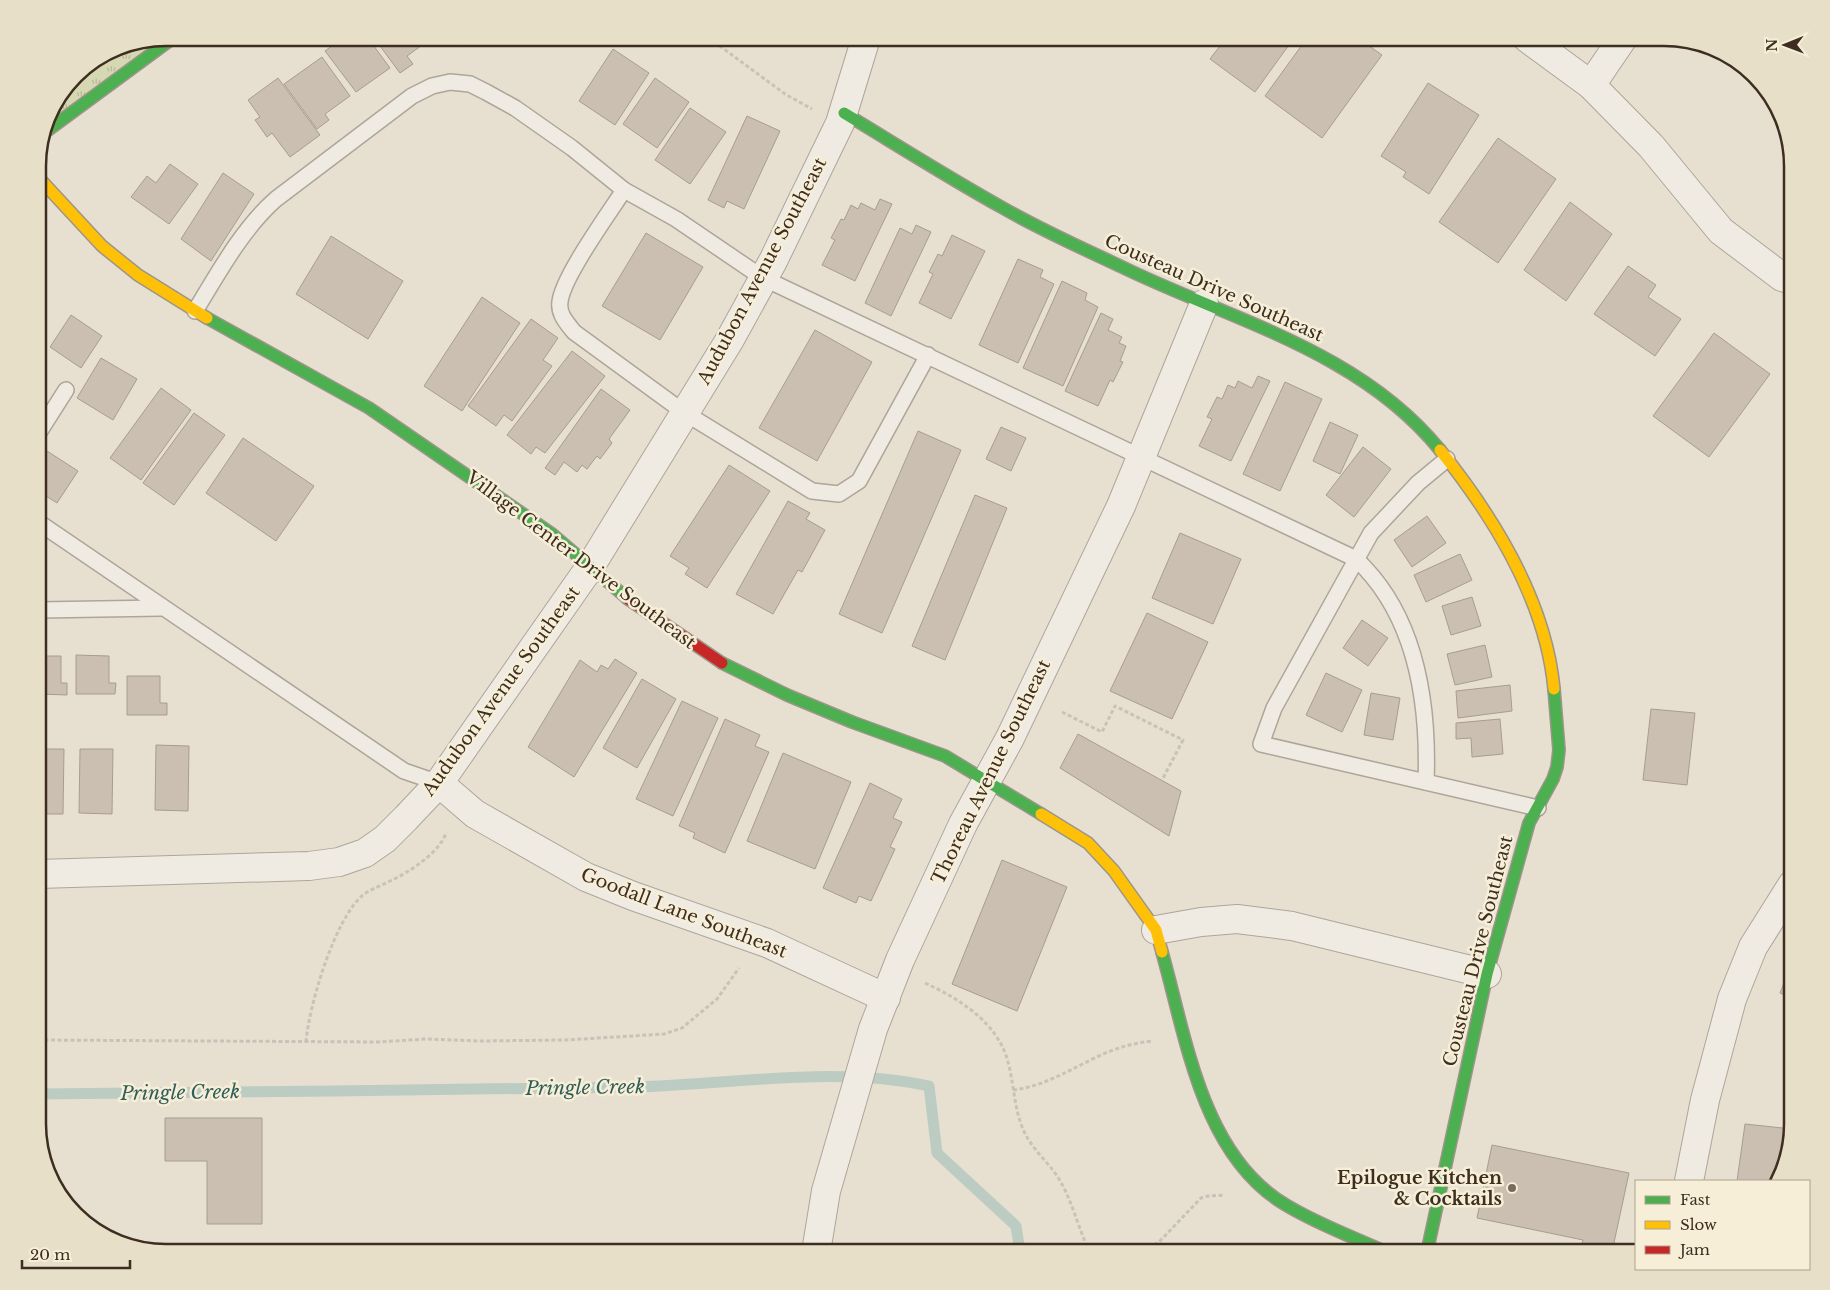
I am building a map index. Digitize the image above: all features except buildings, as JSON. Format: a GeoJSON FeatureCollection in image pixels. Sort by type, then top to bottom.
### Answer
{"type":"FeatureCollection","features":[{"type":"Feature","properties":{"kind":"street"},"geometry":{"type":"LineString","coordinates":[[1538,46],[1591,85],[1651,146],[1722,231],[1784,278]]}},
{"type":"Feature","properties":{"kind":"street"},"geometry":{"type":"LineString","coordinates":[[1591,85],[1618,46]]}},
{"type":"Feature","properties":{"kind":"street"},"geometry":{"type":"LineString","coordinates":[[52,128],[161,47]]}},
{"type":"Feature","properties":{"kind":"street","name":"Audubon Avenue Southeast"},"geometry":{"type":"LineString","coordinates":[[47,874],[308,866],[339,862],[365,853],[385,839],[439,783],[590,567],[730,341],[844,113],[863,47]]}},
{"type":"Feature","properties":{"kind":"street","name":"Cousteau Drive Southeast"},"geometry":{"type":"LineString","coordinates":[[844,113],[1004,209],[1204,304],[1245,318],[1296,342],[1386,395],[1431,439],[1447,459],[1472,492],[1514,561],[1539,622],[1553,682],[1559,750],[1553,779],[1529,823],[1487,974],[1429,1244]]}},
{"type":"Feature","properties":{"kind":"street","name":"Village Center Drive Southeast"},"geometry":{"type":"LineString","coordinates":[[47,187],[102,246],[138,275],[195,310],[370,408],[552,534],[625,597],[678,635],[732,669],[844,719],[945,756],[987,779],[1088,843],[1114,871],[1156,930],[1202,1100],[1225,1142],[1253,1179],[1285,1205],[1369,1244]]}},
{"type":"Feature","properties":{"kind":"street","name":"Thoreau Avenue Southeast"},"geometry":{"type":"LineString","coordinates":[[817,1244],[826,1191],[873,1029],[904,952],[1109,533],[1204,304]]}},
{"type":"Feature","properties":{"kind":"street","name":"Goodall Lane Southeast"},"geometry":{"type":"LineString","coordinates":[[439,783],[475,814],[586,877],[633,896],[754,938],[839,974],[886,998]]}},
{"type":"Feature","properties":{"kind":"street"},"geometry":{"type":"LineString","coordinates":[[1689,1180],[1705,1100],[1732,999],[1753,947],[1784,898]]}},
{"type":"Feature","properties":{"kind":"street"},"geometry":{"type":"LineString","coordinates":[[1156,930],[1201,922],[1237,919],[1292,926],[1487,974]]}},
{"type":"Feature","properties":{"kind":"lane"},"geometry":{"type":"LineString","coordinates":[[195,310],[242,237],[262,211],[412,96],[432,86],[450,82],[470,84],[515,108],[572,148],[624,190],[676,219],[763,278],[1356,559],[1375,576],[1406,634],[1424,701],[1427,743],[1426,782]]}},
{"type":"Feature","properties":{"kind":"lane"},"geometry":{"type":"LineString","coordinates":[[624,190],[575,267],[563,291],[560,302],[562,316],[574,332],[685,414],[812,491],[839,494],[859,481],[928,355]]}},
{"type":"Feature","properties":{"kind":"lane"},"geometry":{"type":"LineString","coordinates":[[47,420],[66,390]]}},
{"type":"Feature","properties":{"kind":"lane"},"geometry":{"type":"LineString","coordinates":[[1447,459],[1418,483],[1371,533],[1274,708],[1261,744],[1538,808]]}},
{"type":"Feature","properties":{"kind":"lane"},"geometry":{"type":"LineString","coordinates":[[47,528],[161,608],[404,771],[439,783]]}},
{"type":"Feature","properties":{"kind":"lane"},"geometry":{"type":"LineString","coordinates":[[47,610],[161,608]]}},
{"type":"Feature","properties":{"kind":"path"},"geometry":{"type":"LineString","coordinates":[[722,47],[785,94],[816,111]]}},
{"type":"Feature","properties":{"kind":"path"},"geometry":{"type":"LineString","coordinates":[[1062,712],[1102,732],[1115,706],[1183,740],[1162,780]]}},
{"type":"Feature","properties":{"kind":"path"},"geometry":{"type":"LineString","coordinates":[[306,1042],[310,1010],[322,972],[353,906],[362,895],[410,870],[438,848],[444,839],[446,828]]}},
{"type":"Feature","properties":{"kind":"path"},"geometry":{"type":"LineString","coordinates":[[47,1040],[379,1042],[426,1039],[480,1041],[566,1040],[664,1034],[682,1028],[717,999],[734,977],[754,938]]}},
{"type":"Feature","properties":{"kind":"path"},"geometry":{"type":"LineString","coordinates":[[918,980],[967,1006],[996,1036],[1008,1062],[1024,1131],[1036,1153],[1058,1177],[1087,1244]]}},
{"type":"Feature","properties":{"kind":"path"},"geometry":{"type":"LineString","coordinates":[[1014,1090],[1050,1081],[1097,1056],[1130,1044],[1155,1040]]}},
{"type":"Feature","properties":{"kind":"path"},"geometry":{"type":"LineString","coordinates":[[1156,1244],[1201,1198],[1214,1195],[1230,1196]]}},
{"type":"Feature","properties":{"kind":"green space"},"geometry":{"type":"Polygon","coordinates":[[[154,48],[53,126],[66,99],[81,81],[99,66],[120,55],[154,48]]]}},
{"type":"Feature","properties":{"kind":"waterway","name":"Pringle Creek"},"geometry":{"type":"LineString","coordinates":[[47,1094],[634,1087],[819,1077],[893,1080],[929,1086],[937,1153],[1016,1226],[1019,1244]]}},
{"type":"Feature","properties":{"kind":"traffic: fast"},"geometry":{"type":"LineString","coordinates":[[53,126],[161,47]]}},
{"type":"Feature","properties":{"kind":"traffic: fast"},"geometry":{"type":"LineString","coordinates":[[844,113],[1032,224],[1164,286],[1292,341],[1333,363],[1372,387],[1408,416],[1440,450]]}},
{"type":"Feature","properties":{"kind":"traffic: fast"},"geometry":{"type":"LineString","coordinates":[[207,318],[369,408],[552,534],[628,599]]}},
{"type":"Feature","properties":{"kind":"traffic: fast"},"geometry":{"type":"LineString","coordinates":[[722,663],[787,695],[852,722],[945,756],[1041,814]]}},
{"type":"Feature","properties":{"kind":"traffic: fast"},"geometry":{"type":"LineString","coordinates":[[1429,1244],[1487,974],[1529,823],[1553,779],[1557,767],[1559,750],[1554,689]]}},
{"type":"Feature","properties":{"kind":"traffic: fast"},"geometry":{"type":"LineString","coordinates":[[1162,952],[1190,1056],[1202,1092],[1216,1126],[1235,1157],[1258,1184],[1286,1205],[1368,1244]]}},
{"type":"Feature","properties":{"kind":"traffic: slow"},"geometry":{"type":"LineString","coordinates":[[47,187],[102,246],[138,275],[207,318]]}},
{"type":"Feature","properties":{"kind":"traffic: slow"},"geometry":{"type":"LineString","coordinates":[[1440,450],[1479,503],[1514,562],[1540,624],[1549,656],[1554,689]]}},
{"type":"Feature","properties":{"kind":"traffic: slow"},"geometry":{"type":"LineString","coordinates":[[1041,814],[1088,843],[1114,871],[1156,930],[1162,952]]}},
{"type":"Feature","properties":{"kind":"traffic: jam"},"geometry":{"type":"LineString","coordinates":[[628,599],[722,663]]}},
{"type":"Feature","properties":{"kind":"place","name":"Epilogue Kitchen & Cocktails"},"geometry":{"type":"Point","coordinates":[1512,1188]}}]}
